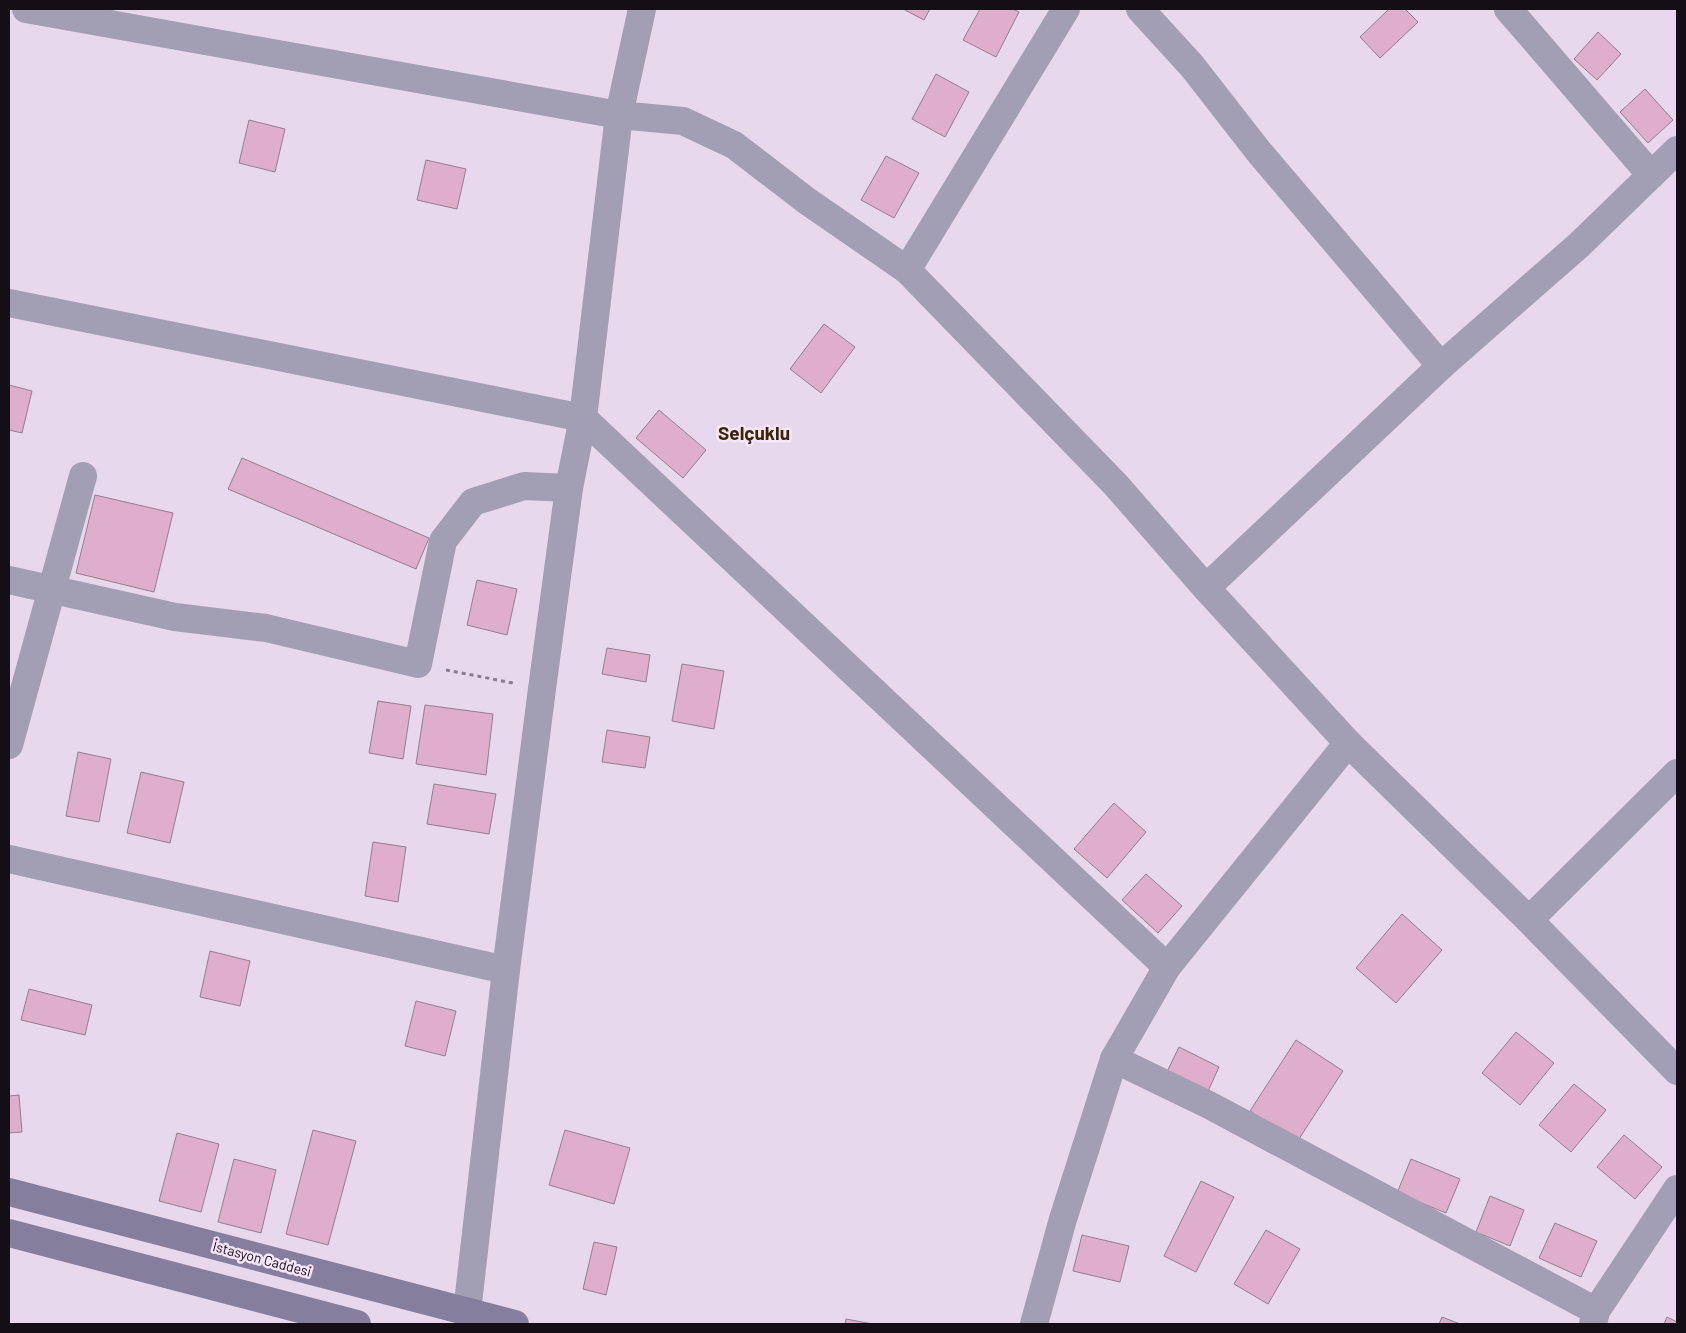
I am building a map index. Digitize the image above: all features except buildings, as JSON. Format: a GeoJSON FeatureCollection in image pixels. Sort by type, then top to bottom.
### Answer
{"type":"FeatureCollection","features":[{"type":"Feature","properties":{"kind":"main road","name":"İstasyon Caddesi"},"geometry":{"type":"LineString","coordinates":[[9,1192],[468,1318],[515,1324]]}},
{"type":"Feature","properties":{"kind":"main road"},"geometry":{"type":"LineString","coordinates":[[9,1233],[357,1324]]}},
{"type":"Feature","properties":{"kind":"street"},"geometry":{"type":"LineString","coordinates":[[26,9],[619,115],[683,121],[734,145],[807,201],[908,270],[1115,484],[1206,588],[1348,743],[1529,920],[1677,1071]]}},
{"type":"Feature","properties":{"kind":"street"},"geometry":{"type":"LineString","coordinates":[[468,1318],[506,970],[542,689],[569,488],[583,418],[619,115],[642,9]]}},
{"type":"Feature","properties":{"kind":"street"},"geometry":{"type":"LineString","coordinates":[[908,270],[1066,9]]}},
{"type":"Feature","properties":{"kind":"street"},"geometry":{"type":"LineString","coordinates":[[1140,9],[1192,66],[1265,160],[1441,366]]}},
{"type":"Feature","properties":{"kind":"street"},"geometry":{"type":"LineString","coordinates":[[1508,9],[1651,175]]}},
{"type":"Feature","properties":{"kind":"street"},"geometry":{"type":"LineString","coordinates":[[1206,588],[1441,366],[1579,245],[1677,150]]}},
{"type":"Feature","properties":{"kind":"street"},"geometry":{"type":"LineString","coordinates":[[9,303],[583,418],[1167,967]]}},
{"type":"Feature","properties":{"kind":"street"},"geometry":{"type":"LineString","coordinates":[[9,745],[83,476]]}},
{"type":"Feature","properties":{"kind":"street"},"geometry":{"type":"LineString","coordinates":[[9,580],[53,588],[175,618],[266,628],[418,664],[443,541],[473,502],[524,486],[569,488]]}},
{"type":"Feature","properties":{"kind":"street"},"geometry":{"type":"LineString","coordinates":[[1034,1324],[1063,1219],[1114,1060],[1167,967],[1348,743]]}},
{"type":"Feature","properties":{"kind":"street"},"geometry":{"type":"LineString","coordinates":[[1529,920],[1677,773]]}},
{"type":"Feature","properties":{"kind":"street"},"geometry":{"type":"LineString","coordinates":[[9,859],[506,970]]}},
{"type":"Feature","properties":{"kind":"street"},"geometry":{"type":"LineString","coordinates":[[1114,1060],[1209,1105],[1594,1318],[1677,1189]]}},
{"type":"Feature","properties":{"kind":"path"},"geometry":{"type":"LineString","coordinates":[[418,664],[542,689]]}},
{"type":"Feature","properties":{"kind":"district","name":"Selçuklu"},"geometry":{"type":"Point","coordinates":[754,433]}}]}
